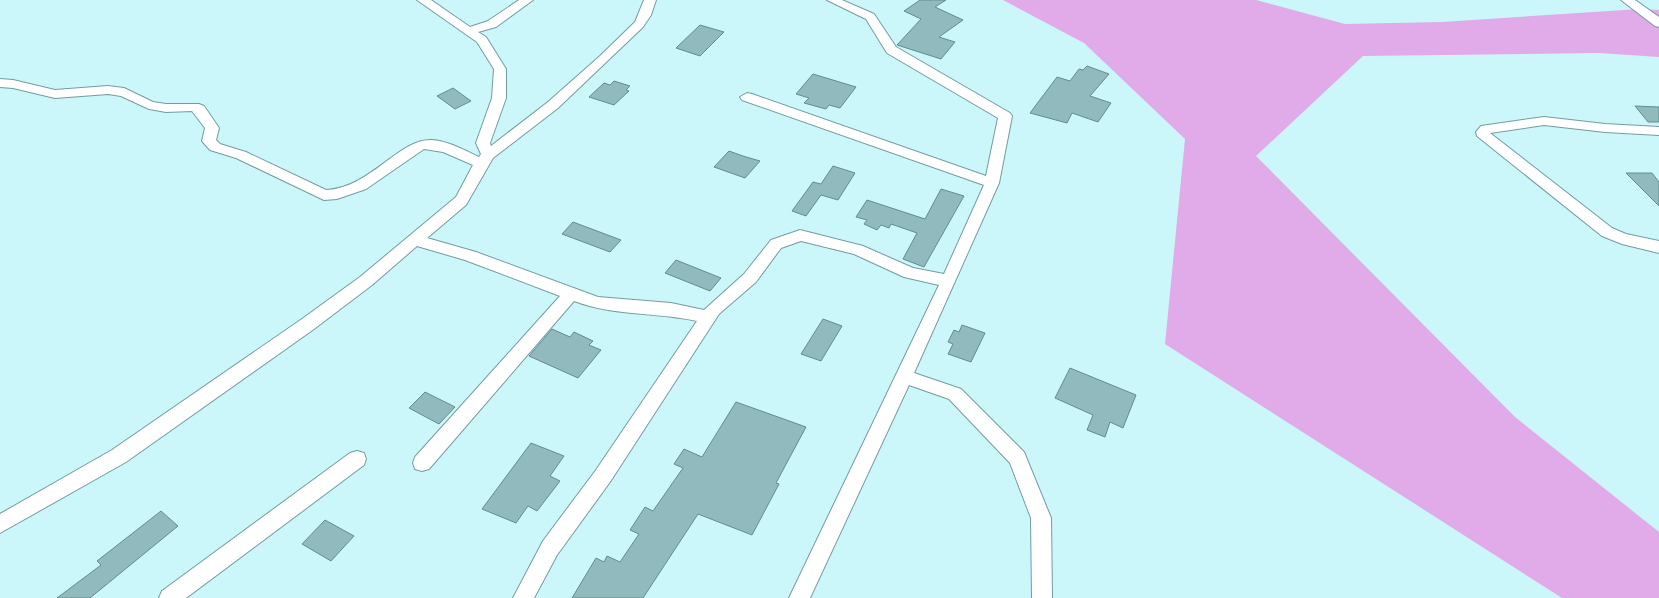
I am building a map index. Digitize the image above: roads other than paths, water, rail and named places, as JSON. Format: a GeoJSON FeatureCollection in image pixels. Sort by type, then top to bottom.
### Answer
{"type":"FeatureCollection","features":[{"type":"Feature","properties":{"kind":"street"},"geometry":{"type":"LineString","coordinates":[[423,0],[482,40],[500,69],[499,98],[483,143],[484,159]]}},
{"type":"Feature","properties":{"kind":"street"},"geometry":{"type":"LineString","coordinates":[[469,31],[492,24],[527,0]]}},
{"type":"Feature","properties":{"kind":"street"},"geometry":{"type":"LineString","coordinates":[[0,524],[119,456],[308,324],[366,281],[461,202],[484,159],[553,105],[604,59],[639,24],[645,15],[650,0]]}},
{"type":"Feature","properties":{"kind":"street"},"geometry":{"type":"LineString","coordinates":[[799,598],[949,281],[992,183],[1004,116],[891,50],[870,17],[833,0]]}},
{"type":"Feature","properties":{"kind":"street"},"geometry":{"type":"LineString","coordinates":[[1627,0],[1659,22]]}},
{"type":"Feature","properties":{"kind":"street"},"geometry":{"type":"LineString","coordinates":[[0,83],[14,84],[55,94],[108,90],[124,92],[149,105],[166,108],[194,107],[199,109],[212,128],[209,141],[215,147],[241,155],[324,195],[338,196],[361,187],[416,147],[426,143],[484,159]]}},
{"type":"Feature","properties":{"kind":"street"},"geometry":{"type":"LineString","coordinates":[[748,97],[992,183]]}},
{"type":"Feature","properties":{"kind":"street"},"geometry":{"type":"LineString","coordinates":[[1659,131],[1605,128],[1544,121],[1486,129],[1483,132],[1484,136],[1607,232],[1622,239],[1659,247]]}},
{"type":"Feature","properties":{"kind":"street"},"geometry":{"type":"LineString","coordinates":[[523,598],[550,548],[603,476],[713,310],[750,278],[776,244],[800,235],[858,250],[910,273],[949,281]]}},
{"type":"Feature","properties":{"kind":"street"},"geometry":{"type":"LineString","coordinates":[[414,240],[470,256],[570,294],[597,302],[671,309],[708,317]]}},
{"type":"Feature","properties":{"kind":"street"},"geometry":{"type":"LineString","coordinates":[[422,463],[570,294]]}},
{"type":"Feature","properties":{"kind":"street"},"geometry":{"type":"LineString","coordinates":[[904,376],[955,394],[1017,458],[1041,518],[1042,598]]}},
{"type":"Feature","properties":{"kind":"street"},"geometry":{"type":"LineString","coordinates":[[170,598],[357,459]]}}]}
